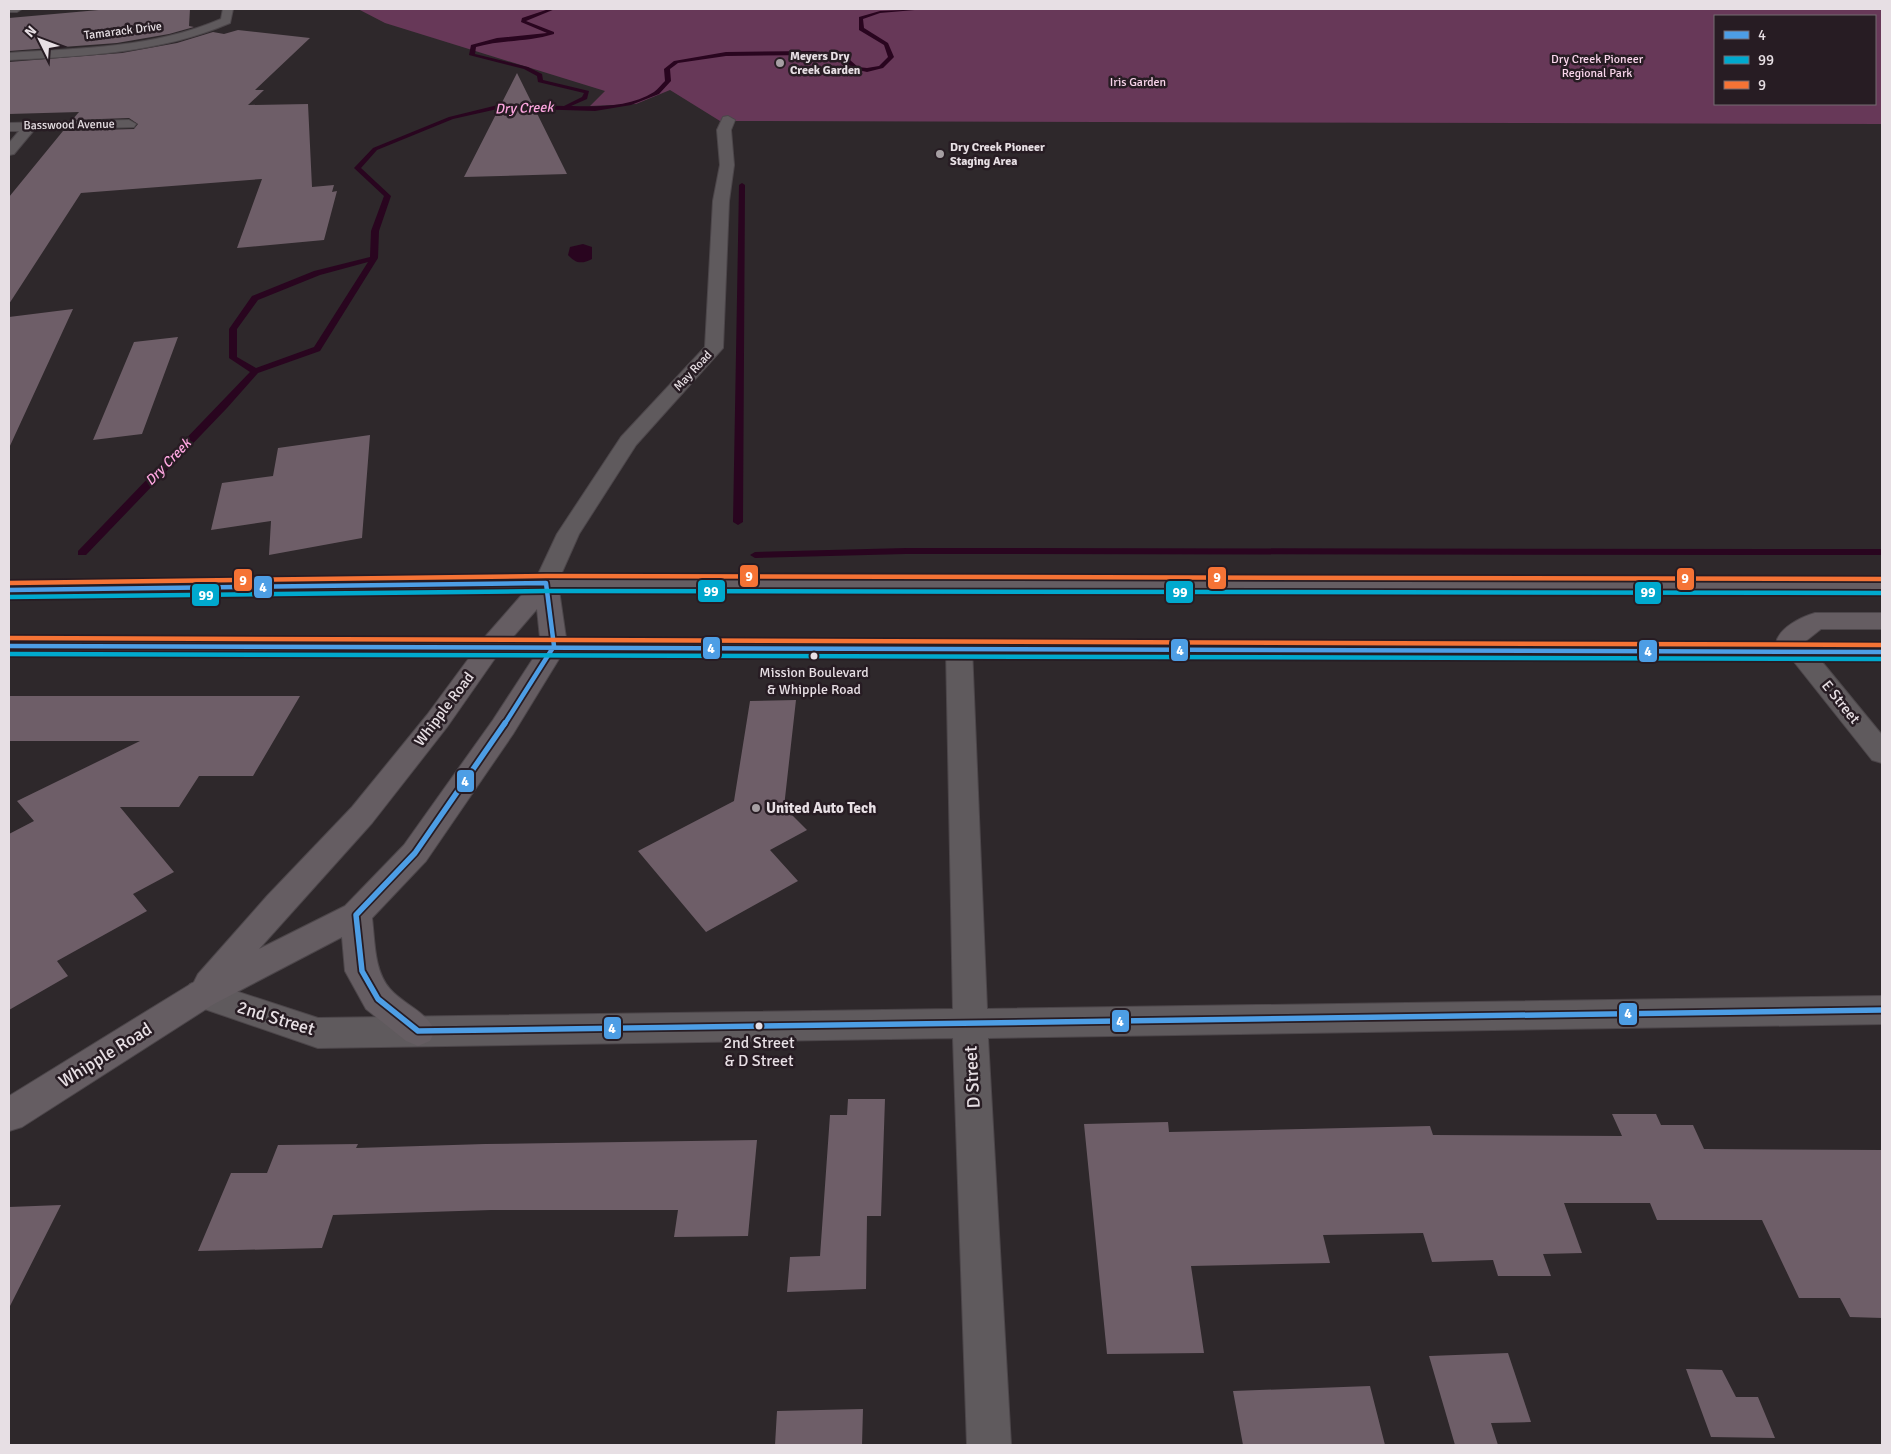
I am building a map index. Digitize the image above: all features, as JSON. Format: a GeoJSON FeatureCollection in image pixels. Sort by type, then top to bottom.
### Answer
{"type":"FeatureCollection","features":[{"type":"Feature","properties":{"kind":"main road"},"geometry":{"type":"LineString","coordinates":[[9,590],[546,583],[1882,586]]}},
{"type":"Feature","properties":{"kind":"main road"},"geometry":{"type":"LineString","coordinates":[[546,583],[554,646]]}},
{"type":"Feature","properties":{"kind":"main road","name":"Whipple Road"},"geometry":{"type":"LineString","coordinates":[[202,994],[278,905],[362,815],[437,721],[491,646],[546,583]]}},
{"type":"Feature","properties":{"kind":"main road"},"geometry":{"type":"LineString","coordinates":[[1794,652],[1790,638],[1815,621],[1882,621]]}},
{"type":"Feature","properties":{"kind":"main road"},"geometry":{"type":"LineString","coordinates":[[9,646],[554,646],[1882,652]]}},
{"type":"Feature","properties":{"kind":"main road","name":"Whipple Road"},"geometry":{"type":"LineString","coordinates":[[9,1115],[202,994],[356,915],[415,853],[503,727],[554,646]]}},
{"type":"Feature","properties":{"kind":"main road"},"geometry":{"type":"LineString","coordinates":[[356,915],[362,971],[378,999],[418,1031]]}},
{"type":"Feature","properties":{"kind":"street"},"geometry":{"type":"LineString","coordinates":[[9,10],[17,9]]}},
{"type":"Feature","properties":{"kind":"street","name":"Tamarack Drive"},"geometry":{"type":"LineString","coordinates":[[9,57],[161,42],[213,28],[226,21],[228,9]]}},
{"type":"Feature","properties":{"kind":"street","name":"May Road"},"geometry":{"type":"LineString","coordinates":[[546,583],[568,534],[628,441],[714,348],[721,201],[727,165],[724,130],[728,120]]}},
{"type":"Feature","properties":{"kind":"street","name":"Basswood Avenue"},"geometry":{"type":"LineString","coordinates":[[9,127],[129,124]]}},
{"type":"Feature","properties":{"kind":"street"},"geometry":{"type":"LineString","coordinates":[[9,151],[32,125]]}},
{"type":"Feature","properties":{"kind":"street","name":"D Street"},"geometry":{"type":"LineString","coordinates":[[959,648],[970,1023],[988,1445]]}},
{"type":"Feature","properties":{"kind":"street","name":"E Street"},"geometry":{"type":"LineString","coordinates":[[1794,652],[1882,753]]}},
{"type":"Feature","properties":{"kind":"street","name":"2nd Street"},"geometry":{"type":"LineString","coordinates":[[202,994],[318,1033],[1882,1010]]}},
{"type":"Feature","properties":{"kind":"green space","name":"Dry Creek Pioneer Regional Park"},"geometry":{"type":"Polygon","coordinates":[[[358,9],[1882,9],[1882,124],[720,121],[670,90],[636,104],[590,106],[605,91],[385,23],[358,9]]]}},
{"type":"Feature","properties":{"kind":"shaded area"},"geometry":{"type":"Polygon","coordinates":[[[583,244],[592,247],[592,259],[585,262],[576,262],[568,255],[570,247],[583,244]]]}},
{"type":"Feature","properties":{"kind":"building"},"geometry":{"type":"Polygon","coordinates":[[[110,9],[190,9],[189,26],[194,27],[169,34],[117,43],[9,51],[9,18],[110,9]]]}},
{"type":"Feature","properties":{"kind":"building"},"geometry":{"type":"Polygon","coordinates":[[[238,30],[310,38],[255,90],[264,90],[248,105],[308,104],[312,187],[334,185],[332,192],[337,191],[324,240],[237,248],[262,179],[81,193],[9,304],[9,197],[63,131],[134,129],[138,124],[129,118],[72,120],[79,112],[9,114],[9,62],[122,53],[177,43],[213,32],[224,34],[238,30]]]}},
{"type":"Feature","properties":{"kind":"building"},"geometry":{"type":"Polygon","coordinates":[[[517,73],[567,174],[464,177],[517,73]]]}},
{"type":"Feature","properties":{"kind":"building"},"geometry":{"type":"Polygon","coordinates":[[[73,309],[9,448],[9,317],[73,309]]]}},
{"type":"Feature","properties":{"kind":"building"},"geometry":{"type":"Polygon","coordinates":[[[178,337],[142,434],[93,440],[134,342],[178,337]]]}},
{"type":"Feature","properties":{"kind":"building"},"geometry":{"type":"Polygon","coordinates":[[[370,435],[362,538],[269,555],[271,521],[211,530],[222,483],[273,476],[278,448],[370,435]]]}},
{"type":"Feature","properties":{"kind":"building"},"geometry":{"type":"Polygon","coordinates":[[[9,696],[300,696],[253,776],[199,776],[179,807],[120,807],[174,872],[133,894],[147,911],[57,961],[68,976],[9,1010],[9,834],[34,821],[17,801],[140,741],[9,741],[9,696]]]}},
{"type":"Feature","properties":{"kind":"building"},"geometry":{"type":"Polygon","coordinates":[[[796,700],[784,807],[807,830],[770,850],[798,881],[706,932],[638,851],[734,801],[750,701],[796,700]]]}},
{"type":"Feature","properties":{"kind":"building"},"geometry":{"type":"Polygon","coordinates":[[[848,1099],[885,1099],[881,1216],[867,1216],[866,1289],[787,1292],[790,1257],[820,1256],[830,1115],[847,1115],[848,1099]]]}},
{"type":"Feature","properties":{"kind":"building"},"geometry":{"type":"Polygon","coordinates":[[[1612,1114],[1656,1114],[1661,1125],[1693,1125],[1704,1149],[1882,1150],[1882,1318],[1850,1317],[1840,1298],[1799,1298],[1762,1220],[1657,1220],[1650,1203],[1564,1203],[1582,1253],[1543,1254],[1551,1276],[1498,1276],[1493,1260],[1432,1262],[1423,1233],[1323,1235],[1330,1263],[1191,1266],[1204,1353],[1107,1354],[1084,1124],[1168,1122],[1169,1132],[1430,1126],[1433,1135],[1622,1136],[1612,1114]]]}},
{"type":"Feature","properties":{"kind":"building"},"geometry":{"type":"Polygon","coordinates":[[[757,1140],[748,1236],[674,1237],[678,1210],[491,1210],[333,1215],[322,1248],[198,1251],[231,1173],[267,1173],[278,1145],[358,1144],[356,1148],[757,1140]]]}},
{"type":"Feature","properties":{"kind":"building"},"geometry":{"type":"Polygon","coordinates":[[[61,1205],[9,1308],[9,1207],[61,1205]]]}},
{"type":"Feature","properties":{"kind":"building"},"geometry":{"type":"Polygon","coordinates":[[[1508,1353],[1531,1422],[1491,1423],[1498,1445],[1455,1445],[1429,1356],[1508,1353]]]}},
{"type":"Feature","properties":{"kind":"building"},"geometry":{"type":"Polygon","coordinates":[[[1686,1369],[1722,1370],[1736,1397],[1758,1397],[1775,1438],[1711,1437],[1686,1369]]]}},
{"type":"Feature","properties":{"kind":"building"},"geometry":{"type":"Polygon","coordinates":[[[1370,1386],[1385,1445],[1243,1445],[1233,1391],[1370,1386]]]}},
{"type":"Feature","properties":{"kind":"building"},"geometry":{"type":"Polygon","coordinates":[[[863,1409],[862,1445],[775,1445],[777,1411],[863,1409]]]}},
{"type":"Feature","properties":{"kind":"waterway","name":"Dry Creek"},"geometry":{"type":"LineString","coordinates":[[453,9],[494,9]]}},
{"type":"Feature","properties":{"kind":"waterway","name":"Dry Creek"},"geometry":{"type":"LineString","coordinates":[[553,9],[524,19],[523,22],[552,33],[542,36],[497,40],[473,46],[472,55],[526,68],[540,75],[540,81],[587,92],[585,98],[567,106]]}},
{"type":"Feature","properties":{"kind":"waterway"},"geometry":{"type":"LineString","coordinates":[[374,258],[375,231],[388,196],[357,168],[375,149],[451,118],[502,106],[595,109],[631,103],[657,93],[668,81],[667,69],[676,62],[726,54],[815,53],[848,61],[856,68],[867,70],[881,67],[891,57],[886,44],[861,29],[861,18],[880,12],[924,9]]}},
{"type":"Feature","properties":{"kind":"waterway"},"geometry":{"type":"LineString","coordinates":[[738,522],[742,185]]}},
{"type":"Feature","properties":{"kind":"waterway","name":"Dry Creek"},"geometry":{"type":"LineString","coordinates":[[255,371],[233,358],[233,329],[255,298],[317,273],[374,258]]}},
{"type":"Feature","properties":{"kind":"waterway","name":"Dry Creek"},"geometry":{"type":"LineString","coordinates":[[255,371],[317,349],[374,258]]}},
{"type":"Feature","properties":{"kind":"waterway","name":"Dry Creek"},"geometry":{"type":"LineString","coordinates":[[82,553],[224,406],[255,371]]}},
{"type":"Feature","properties":{"kind":"waterway"},"geometry":{"type":"LineString","coordinates":[[755,555],[906,551],[1882,552]]}},
{"type":"Feature","properties":{"kind":"transit line","name":"9"},"geometry":{"type":"LineString","coordinates":[[9,583],[546,576],[1882,579]]}},
{"type":"Feature","properties":{"kind":"transit line","name":"4"},"geometry":{"type":"LineString","coordinates":[[9,590],[546,583],[554,646],[503,727],[415,853],[356,915],[362,971],[378,999],[418,1031],[1882,1010]]}},
{"type":"Feature","properties":{"kind":"transit line","name":"99"},"geometry":{"type":"LineString","coordinates":[[9,597],[546,591],[1882,593]]}},
{"type":"Feature","properties":{"kind":"transit line","name":"9"},"geometry":{"type":"LineString","coordinates":[[9,638],[1882,645]]}},
{"type":"Feature","properties":{"kind":"transit line","name":"4"},"geometry":{"type":"LineString","coordinates":[[9,646],[1882,652]]}},
{"type":"Feature","properties":{"kind":"transit line","name":"99"},"geometry":{"type":"LineString","coordinates":[[9,654],[1882,659]]}},
{"type":"Feature","properties":{"kind":"place","name":"Meyers Dry Creek Garden"},"geometry":{"type":"Point","coordinates":[780,63]}},
{"type":"Feature","properties":{"kind":"place","name":"Dry Creek Pioneer Staging Area"},"geometry":{"type":"Point","coordinates":[940,154]}},
{"type":"Feature","properties":{"kind":"place","name":"Mission Boulevard & Whipple Road"},"geometry":{"type":"Point","coordinates":[814,656]}},
{"type":"Feature","properties":{"kind":"place","name":"United Auto Tech"},"geometry":{"type":"Point","coordinates":[756,808]}},
{"type":"Feature","properties":{"kind":"place","name":"2nd Street & D Street"},"geometry":{"type":"Point","coordinates":[759,1026]}},
{"type":"Feature","properties":{"kind":"park label","name":"Iris Garden"},"geometry":{"type":"Point","coordinates":[1138,82]}}]}
